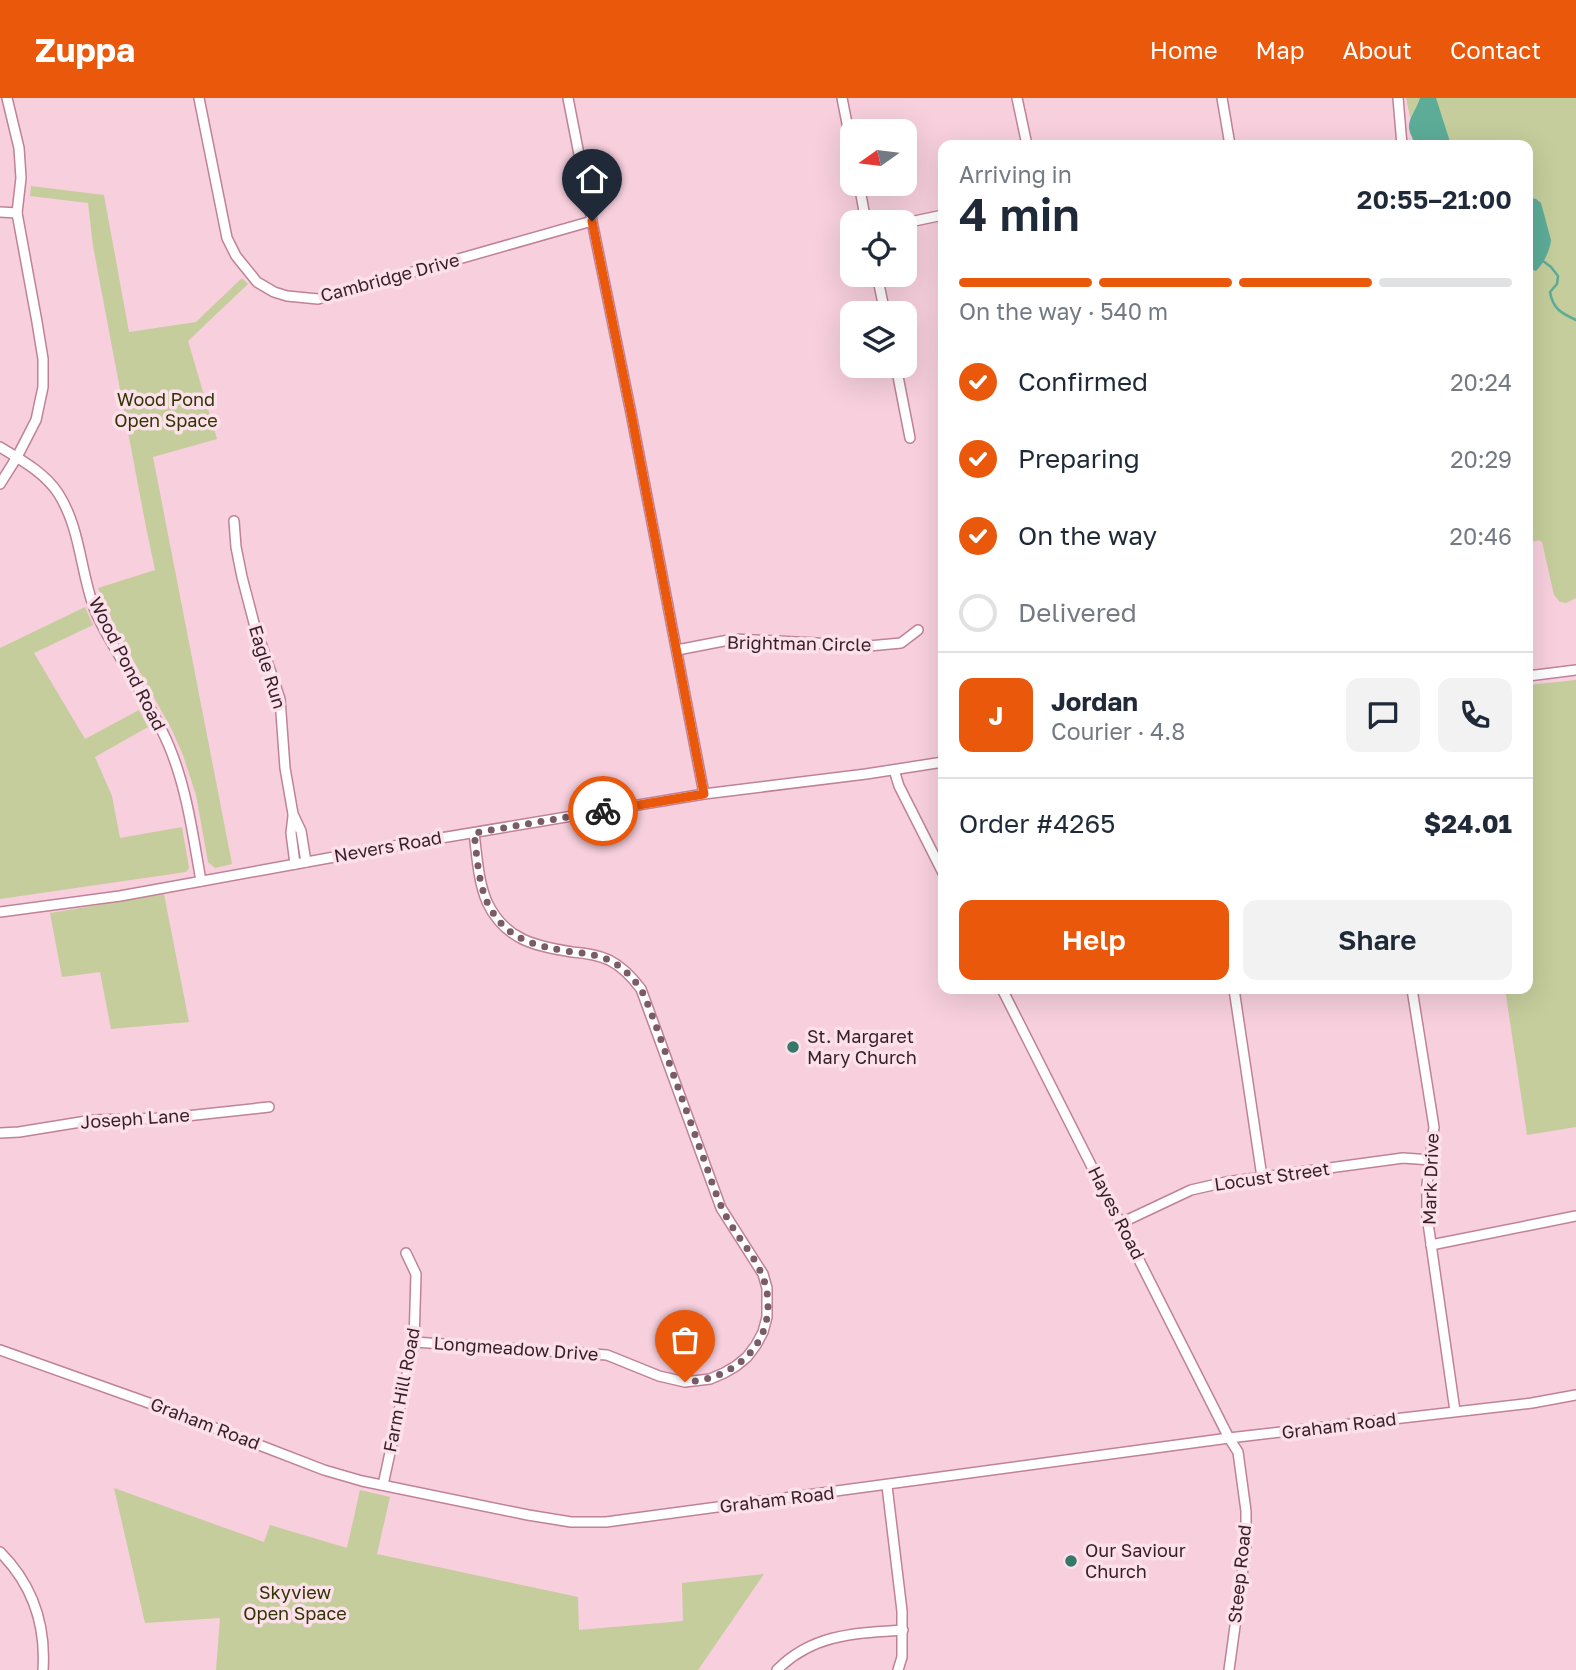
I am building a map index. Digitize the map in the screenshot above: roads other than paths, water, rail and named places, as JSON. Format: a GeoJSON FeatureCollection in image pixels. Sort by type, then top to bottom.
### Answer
{"type":"FeatureCollection","features":[{"type":"Feature","properties":{"kind":"street"},"geometry":{"type":"LineString","coordinates":[[0,484],[36,420],[43,387],[43,359],[17,213],[21,178],[19,148],[7,98]]}},
{"type":"Feature","properties":{"kind":"street","name":"Cambridge Drive"},"geometry":{"type":"LineString","coordinates":[[199,98],[226,238],[246,270],[257,282],[274,292],[318,299],[592,221]]}},
{"type":"Feature","properties":{"kind":"street"},"geometry":{"type":"LineString","coordinates":[[568,98],[704,794]]}},
{"type":"Feature","properties":{"kind":"street"},"geometry":{"type":"LineString","coordinates":[[842,98],[846,119]]}},
{"type":"Feature","properties":{"kind":"street"},"geometry":{"type":"LineString","coordinates":[[1017,98],[1026,140]]}},
{"type":"Feature","properties":{"kind":"street"},"geometry":{"type":"LineString","coordinates":[[1222,98],[1229,140]]}},
{"type":"Feature","properties":{"kind":"street"},"geometry":{"type":"LineString","coordinates":[[1398,98],[1402,140]]}},
{"type":"Feature","properties":{"kind":"street"},"geometry":{"type":"LineString","coordinates":[[0,212],[17,213]]}},
{"type":"Feature","properties":{"kind":"street"},"geometry":{"type":"LineString","coordinates":[[917,220],[938,216]]}},
{"type":"Feature","properties":{"kind":"street"},"geometry":{"type":"LineString","coordinates":[[898,378],[910,438]]}},
{"type":"Feature","properties":{"kind":"street","name":"Wood Pond Road"},"geometry":{"type":"LineString","coordinates":[[0,447],[48,481],[67,508],[78,540],[93,607],[169,745],[179,774],[201,881]]}},
{"type":"Feature","properties":{"kind":"street","name":"Eagle Run"},"geometry":{"type":"LineString","coordinates":[[234,521],[236,547],[251,611],[280,699],[285,768],[293,814],[301,831],[306,862]]}},
{"type":"Feature","properties":{"kind":"street","name":"Brightman Circle"},"geometry":{"type":"LineString","coordinates":[[677,650],[734,639],[858,647],[901,643],[918,630]]}},
{"type":"Feature","properties":{"kind":"street"},"geometry":{"type":"LineString","coordinates":[[1533,675],[1576,670]]}},
{"type":"Feature","properties":{"kind":"street","name":"Nevers Road"},"geometry":{"type":"LineString","coordinates":[[0,912],[107,898],[704,794],[938,763]]}},
{"type":"Feature","properties":{"kind":"street"},"geometry":{"type":"LineString","coordinates":[[894,770],[899,786],[938,863]]}},
{"type":"Feature","properties":{"kind":"street","name":"Eagle Run"},"geometry":{"type":"LineString","coordinates":[[293,814],[291,832],[295,864]]}},
{"type":"Feature","properties":{"kind":"street","name":"Longmeadow Drive"},"geometry":{"type":"LineString","coordinates":[[414,1342],[607,1355],[671,1380],[685,1382],[710,1379],[747,1357],[763,1332],[767,1317],[767,1288],[763,1274],[721,1208],[641,989],[621,967],[608,960],[540,947],[504,927],[487,902],[481,885],[474,833]]}},
{"type":"Feature","properties":{"kind":"street","name":"Hayes Road"},"geometry":{"type":"LineString","coordinates":[[1005,994],[1229,1438]]}},
{"type":"Feature","properties":{"kind":"street"},"geometry":{"type":"LineString","coordinates":[[1235,994],[1262,1177]]}},
{"type":"Feature","properties":{"kind":"street","name":"Mark Drive"},"geometry":{"type":"LineString","coordinates":[[1413,994],[1434,1127],[1427,1185],[1427,1216],[1455,1411]]}},
{"type":"Feature","properties":{"kind":"street","name":"Joseph Lane"},"geometry":{"type":"LineString","coordinates":[[0,1133],[93,1120],[168,1118],[270,1107]]}},
{"type":"Feature","properties":{"kind":"street","name":"Locust Street"},"geometry":{"type":"LineString","coordinates":[[1121,1223],[1191,1190],[1226,1182],[1404,1158],[1430,1160]]}},
{"type":"Feature","properties":{"kind":"street"},"geometry":{"type":"LineString","coordinates":[[1431,1245],[1576,1216]]}},
{"type":"Feature","properties":{"kind":"street","name":"Farm Hill Road"},"geometry":{"type":"LineString","coordinates":[[383,1485],[414,1342],[416,1273],[406,1253]]}},
{"type":"Feature","properties":{"kind":"street","name":"Graham Road"},"geometry":{"type":"LineString","coordinates":[[0,1350],[163,1408],[324,1470],[383,1485],[571,1522],[606,1522],[1229,1438],[1532,1403],[1576,1395]]}},
{"type":"Feature","properties":{"kind":"street","name":"Steep Road"},"geometry":{"type":"LineString","coordinates":[[1229,1438],[1238,1452],[1246,1511],[1247,1546],[1229,1670]]}},
{"type":"Feature","properties":{"kind":"street"},"geometry":{"type":"LineString","coordinates":[[887,1486],[902,1611],[902,1657],[898,1670]]}},
{"type":"Feature","properties":{"kind":"street"},"geometry":{"type":"LineString","coordinates":[[0,1552],[15,1567],[37,1609],[44,1651],[43,1670]]}},
{"type":"Feature","properties":{"kind":"street"},"geometry":{"type":"LineString","coordinates":[[776,1670],[800,1650],[827,1639],[859,1633],[903,1630]]}},
{"type":"Feature","properties":{"kind":"waterway"},"geometry":{"type":"LineString","coordinates":[[1543,261],[1558,276],[1557,284],[1550,292],[1553,303],[1562,313],[1576,320]]}},
{"type":"Feature","properties":{"kind":"place","name":"St. Margaret Mary Church"},"geometry":{"type":"Point","coordinates":[793,1047]}},
{"type":"Feature","properties":{"kind":"place","name":"Our Saviour Church"},"geometry":{"type":"Point","coordinates":[1071,1561]}},
{"type":"Feature","properties":{"kind":"park label","name":"Wood Pond Open Space"},"geometry":{"type":"Point","coordinates":[166,410]}},
{"type":"Feature","properties":{"kind":"park label","name":"Skyview Open Space"},"geometry":{"type":"Point","coordinates":[295,1603]}}]}
